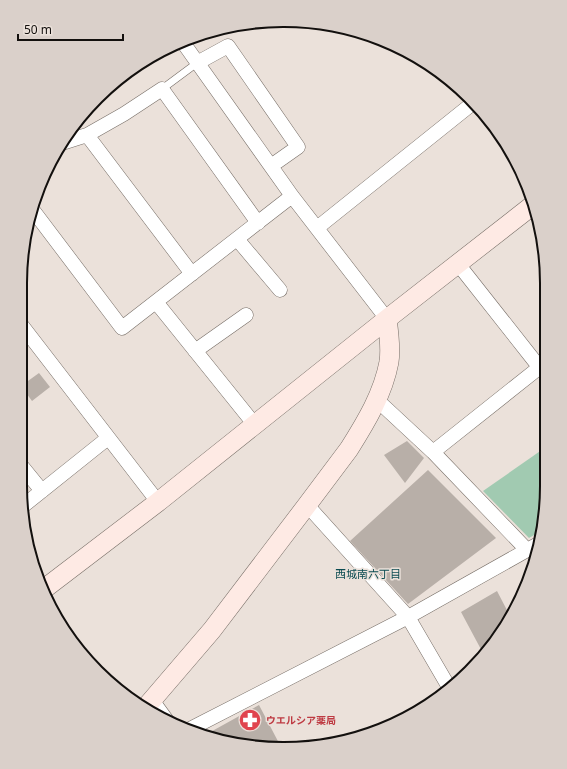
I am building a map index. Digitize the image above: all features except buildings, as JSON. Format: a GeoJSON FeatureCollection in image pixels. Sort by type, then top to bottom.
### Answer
{"type":"FeatureCollection","features":[{"type":"Feature","properties":{"kind":"street"},"geometry":{"type":"LineString","coordinates":[[197,63],[228,46],[298,147],[271,166]]}},
{"type":"Feature","properties":{"kind":"street"},"geometry":{"type":"LineString","coordinates":[[149,704],[212,630],[349,449],[377,400],[389,362],[390,343],[387,319],[292,196],[185,47]]}},
{"type":"Feature","properties":{"kind":"street"},"geometry":{"type":"LineString","coordinates":[[71,140],[87,135],[124,114],[162,89],[258,223]]}},
{"type":"Feature","properties":{"kind":"street"},"geometry":{"type":"LineString","coordinates":[[317,228],[469,107]]}},
{"type":"Feature","properties":{"kind":"street"},"geometry":{"type":"LineString","coordinates":[[87,135],[192,274]]}},
{"type":"Feature","properties":{"kind":"street"},"geometry":{"type":"LineString","coordinates":[[37,215],[122,328],[292,196]]}},
{"type":"Feature","properties":{"kind":"street"},"geometry":{"type":"LineString","coordinates":[[48,586],[158,502],[387,319],[529,209]]}},
{"type":"Feature","properties":{"kind":"street"},"geometry":{"type":"LineString","coordinates":[[237,239],[280,290]]}},
{"type":"Feature","properties":{"kind":"street"},"geometry":{"type":"LineString","coordinates":[[458,264],[540,361]]}},
{"type":"Feature","properties":{"kind":"street"},"geometry":{"type":"LineString","coordinates":[[156,302],[255,424]]}},
{"type":"Feature","properties":{"kind":"street"},"geometry":{"type":"LineString","coordinates":[[196,351],[246,315]]}},
{"type":"Feature","properties":{"kind":"street"},"geometry":{"type":"LineString","coordinates":[[27,332],[158,502]]}},
{"type":"Feature","properties":{"kind":"street"},"geometry":{"type":"LineString","coordinates":[[432,452],[540,367]]}},
{"type":"Feature","properties":{"kind":"street"},"geometry":{"type":"LineString","coordinates":[[197,726],[408,617],[532,547],[377,400]]}},
{"type":"Feature","properties":{"kind":"street"},"geometry":{"type":"LineString","coordinates":[[28,502],[108,438]]}},
{"type":"Feature","properties":{"kind":"street"},"geometry":{"type":"LineString","coordinates":[[27,473],[42,491]]}},
{"type":"Feature","properties":{"kind":"street"},"geometry":{"type":"LineString","coordinates":[[307,506],[408,617],[447,683]]}},
{"type":"Feature","properties":{"kind":"lane"},"geometry":{"type":"LineString","coordinates":[[162,89],[197,63]]}},
{"type":"Feature","properties":{"kind":"green space"},"geometry":{"type":"Polygon","coordinates":[[[540,451],[540,486],[538,519],[535,534],[529,538],[483,491],[540,451]]]}},
{"type":"Feature","properties":{"kind":"place","name":"ウエルシア薬局"},"geometry":{"type":"Point","coordinates":[250,720]}},
{"type":"Feature","properties":{"kind":"district","name":"西城南六丁目"},"geometry":{"type":"Point","coordinates":[368,574]}}]}
